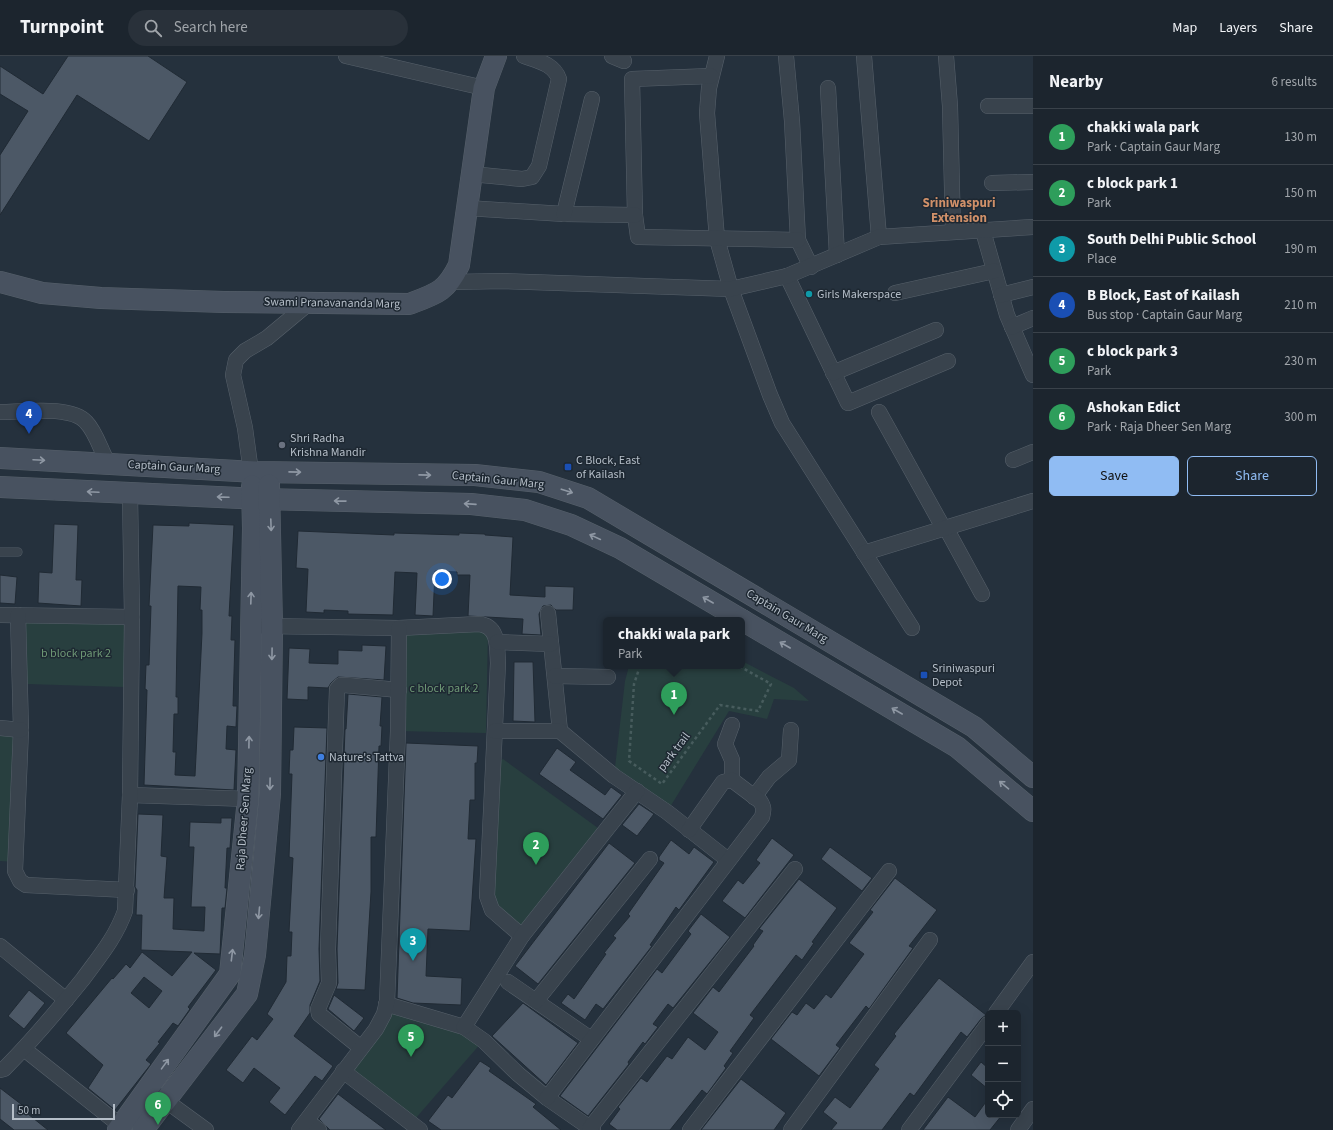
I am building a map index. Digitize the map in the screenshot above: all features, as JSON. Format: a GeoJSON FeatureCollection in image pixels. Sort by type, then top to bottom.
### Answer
{"type":"FeatureCollection","features":[{"type":"Feature","properties":{"kind":"main road","name":"Swami Pranavananda Marg"},"geometry":{"type":"LineString","coordinates":[[0,282],[42,293],[101,298],[409,304],[436,294],[451,282],[459,266],[484,88],[496,56]]}},
{"type":"Feature","properties":{"kind":"main road","name":"Captain Gaur Marg"},"geometry":{"type":"LineString","coordinates":[[0,458],[260,472],[475,475],[539,482],[588,498],[974,727],[1033,776]]}},
{"type":"Feature","properties":{"kind":"main road","name":"Raja Dheer Sen Marg"},"geometry":{"type":"LineString","coordinates":[[143,1130],[247,994],[255,955],[270,794],[272,626],[260,472]]}},
{"type":"Feature","properties":{"kind":"main road"},"geometry":{"type":"LineString","coordinates":[[0,487],[261,499],[471,504],[525,510],[571,525],[620,548],[737,617]]}},
{"type":"Feature","properties":{"kind":"main road","name":"Raja Dheer Sen Marg"},"geometry":{"type":"LineString","coordinates":[[119,1128],[230,974],[248,799],[250,625],[261,499]]}},
{"type":"Feature","properties":{"kind":"main road"},"geometry":{"type":"LineString","coordinates":[[745,622],[957,747],[1031,811]]}},
{"type":"Feature","properties":{"kind":"street"},"geometry":{"type":"LineString","coordinates":[[346,56],[484,88]]}},
{"type":"Feature","properties":{"kind":"street"},"geometry":{"type":"LineString","coordinates":[[472,174],[522,179],[532,177],[539,166],[559,79],[557,73],[551,66],[524,56]]}},
{"type":"Feature","properties":{"kind":"street"},"geometry":{"type":"LineString","coordinates":[[717,56],[708,88],[707,113],[717,240],[731,289],[770,395],[782,423],[912,628]]}},
{"type":"Feature","properties":{"kind":"street"},"geometry":{"type":"LineString","coordinates":[[786,56],[792,120],[798,240],[811,267]]}},
{"type":"Feature","properties":{"kind":"street"},"geometry":{"type":"LineString","coordinates":[[864,56],[879,237]]}},
{"type":"Feature","properties":{"kind":"street"},"geometry":{"type":"LineString","coordinates":[[946,56],[950,106],[953,231]]}},
{"type":"Feature","properties":{"kind":"street"},"geometry":{"type":"LineString","coordinates":[[711,76],[632,79],[635,215],[638,237],[717,240],[798,240]]}},
{"type":"Feature","properties":{"kind":"street"},"geometry":{"type":"LineString","coordinates":[[828,88],[837,255]]}},
{"type":"Feature","properties":{"kind":"street"},"geometry":{"type":"LineString","coordinates":[[564,214],[592,100]]}},
{"type":"Feature","properties":{"kind":"street"},"geometry":{"type":"LineString","coordinates":[[988,106],[1033,106]]}},
{"type":"Feature","properties":{"kind":"street"},"geometry":{"type":"LineString","coordinates":[[992,183],[1033,182]]}},
{"type":"Feature","properties":{"kind":"street"},"geometry":{"type":"LineString","coordinates":[[467,208],[564,214],[635,215]]}},
{"type":"Feature","properties":{"kind":"street"},"geometry":{"type":"LineString","coordinates":[[451,282],[504,280],[731,289],[787,276],[879,237],[1033,227]]}},
{"type":"Feature","properties":{"kind":"street"},"geometry":{"type":"LineString","coordinates":[[983,231],[1001,295],[1012,327],[1032,370]]}},
{"type":"Feature","properties":{"kind":"street"},"geometry":{"type":"LineString","coordinates":[[895,293],[994,271]]}},
{"type":"Feature","properties":{"kind":"street"},"geometry":{"type":"LineString","coordinates":[[787,276],[848,403],[948,361]]}},
{"type":"Feature","properties":{"kind":"street"},"geometry":{"type":"LineString","coordinates":[[1001,295],[1033,287]]}},
{"type":"Feature","properties":{"kind":"street"},"geometry":{"type":"LineString","coordinates":[[260,472],[245,428],[233,375],[236,360],[245,350],[267,338],[309,303]]}},
{"type":"Feature","properties":{"kind":"street"},"geometry":{"type":"LineString","coordinates":[[1012,327],[1033,318]]}},
{"type":"Feature","properties":{"kind":"street"},"geometry":{"type":"LineString","coordinates":[[833,373],[936,330]]}},
{"type":"Feature","properties":{"kind":"street"},"geometry":{"type":"LineString","coordinates":[[0,412],[67,412],[80,416],[88,423],[108,463]]}},
{"type":"Feature","properties":{"kind":"street"},"geometry":{"type":"LineString","coordinates":[[879,412],[982,594]]}},
{"type":"Feature","properties":{"kind":"street"},"geometry":{"type":"LineString","coordinates":[[1013,460],[1033,452]]}},
{"type":"Feature","properties":{"kind":"street"},"geometry":{"type":"LineString","coordinates":[[0,1070],[4,1069],[24,1049],[66,1000],[107,948],[125,911],[130,795],[132,617],[130,494]]}},
{"type":"Feature","properties":{"kind":"street"},"geometry":{"type":"LineString","coordinates":[[864,553],[1033,501]]}},
{"type":"Feature","properties":{"kind":"street"},"geometry":{"type":"LineString","coordinates":[[548,613],[560,732]]}},
{"type":"Feature","properties":{"kind":"street"},"geometry":{"type":"LineString","coordinates":[[0,615],[132,617]]}},
{"type":"Feature","properties":{"kind":"street"},"geometry":{"type":"LineString","coordinates":[[18,615],[21,730],[15,871],[17,876],[26,885],[127,890]]}},
{"type":"Feature","properties":{"kind":"street"},"geometry":{"type":"LineString","coordinates":[[250,625],[399,628],[486,625],[494,632],[497,642],[495,731],[487,896],[492,910],[522,936]]}},
{"type":"Feature","properties":{"kind":"street"},"geometry":{"type":"LineString","coordinates":[[320,1130],[303,1125],[376,1029],[384,1014],[388,994],[399,690],[399,628]]}},
{"type":"Feature","properties":{"kind":"street"},"geometry":{"type":"LineString","coordinates":[[497,642],[551,644]]}},
{"type":"Feature","properties":{"kind":"street"},"geometry":{"type":"LineString","coordinates":[[554,676],[608,677]]}},
{"type":"Feature","properties":{"kind":"street"},"geometry":{"type":"LineString","coordinates":[[361,1048],[319,1014],[318,1009],[329,983],[328,941],[337,689],[341,685],[344,685],[399,690]]}},
{"type":"Feature","properties":{"kind":"street"},"geometry":{"type":"LineString","coordinates":[[732,725],[725,744],[732,760],[732,780]]}},
{"type":"Feature","properties":{"kind":"street"},"geometry":{"type":"LineString","coordinates":[[0,728],[21,730]]}},
{"type":"Feature","properties":{"kind":"street"},"geometry":{"type":"LineString","coordinates":[[754,797],[769,777],[789,760],[791,730]]}},
{"type":"Feature","properties":{"kind":"street"},"geometry":{"type":"LineString","coordinates":[[495,731],[560,732],[614,776],[690,830],[728,860]]}},
{"type":"Feature","properties":{"kind":"street"},"geometry":{"type":"LineString","coordinates":[[547,1098],[762,817],[764,811],[763,806],[732,780]]}},
{"type":"Feature","properties":{"kind":"street"},"geometry":{"type":"LineString","coordinates":[[690,830],[723,782],[732,780]]}},
{"type":"Feature","properties":{"kind":"street"},"geometry":{"type":"LineString","coordinates":[[464,1028],[522,936],[637,791]]}},
{"type":"Feature","properties":{"kind":"street"},"geometry":{"type":"LineString","coordinates":[[130,795],[248,799]]}},
{"type":"Feature","properties":{"kind":"street"},"geometry":{"type":"LineString","coordinates":[[536,1002],[650,859]]}},
{"type":"Feature","properties":{"kind":"street"},"geometry":{"type":"LineString","coordinates":[[386,1004],[464,1028],[484,1041],[518,1074],[547,1098],[592,1129],[795,869]]}},
{"type":"Feature","properties":{"kind":"street"},"geometry":{"type":"LineString","coordinates":[[690,1130],[889,871]]}},
{"type":"Feature","properties":{"kind":"street"},"geometry":{"type":"LineString","coordinates":[[791,1130],[930,940]]}},
{"type":"Feature","properties":{"kind":"street"},"geometry":{"type":"LineString","coordinates":[[0,946],[66,1000]]}},
{"type":"Feature","properties":{"kind":"street"},"geometry":{"type":"LineString","coordinates":[[998,1010],[1033,962]]}},
{"type":"Feature","properties":{"kind":"street"},"geometry":{"type":"LineString","coordinates":[[508,982],[591,1039]]}},
{"type":"Feature","properties":{"kind":"street"},"geometry":{"type":"LineString","coordinates":[[909,1130],[985,1028]]}},
{"type":"Feature","properties":{"kind":"street"},"geometry":{"type":"LineString","coordinates":[[24,1049],[119,1128]]}},
{"type":"Feature","properties":{"kind":"street"},"geometry":{"type":"LineString","coordinates":[[343,1071],[420,1130]]}},
{"type":"Feature","properties":{"kind":"street"},"geometry":{"type":"LineString","coordinates":[[149,1087],[206,1130]]}},
{"type":"Feature","properties":{"kind":"street"},"geometry":{"type":"LineString","coordinates":[[1018,1130],[1033,1109]]}},
{"type":"Feature","properties":{"kind":"lane"},"geometry":{"type":"LineString","coordinates":[[0,552],[18,552]]}},
{"type":"Feature","properties":{"kind":"path","name":"park trail"},"geometry":{"type":"LineString","coordinates":[[639,669],[634,684],[629,761],[662,784],[720,705],[758,711],[771,684],[744,669]]}},
{"type":"Feature","properties":{"kind":"green space","name":"b block park 2"},"geometry":{"type":"Polygon","coordinates":[[[26,618],[126,621],[124,687],[27,684],[26,618]]]}},
{"type":"Feature","properties":{"kind":"green space","name":"c block park 2"},"geometry":{"type":"Polygon","coordinates":[[[488,630],[486,733],[398,731],[406,634],[488,630]]]}},
{"type":"Feature","properties":{"kind":"green space"},"geometry":{"type":"Polygon","coordinates":[[[745,663],[794,688],[809,701],[774,699],[767,719],[729,711],[667,812],[614,776],[625,681],[628,669],[745,669],[745,663]]]}},
{"type":"Feature","properties":{"kind":"green space"},"geometry":{"type":"Polygon","coordinates":[[[0,723],[17,724],[16,862],[0,861],[0,723]]]}},
{"type":"Feature","properties":{"kind":"green space"},"geometry":{"type":"Polygon","coordinates":[[[503,759],[609,836],[522,947],[484,893],[490,767],[503,759]]]}},
{"type":"Feature","properties":{"kind":"green space"},"geometry":{"type":"Polygon","coordinates":[[[385,1009],[464,1027],[482,1042],[415,1119],[343,1071],[385,1009]]]}},
{"type":"Feature","properties":{"kind":"building"},"geometry":{"type":"Polygon","coordinates":[[[68,56],[148,56],[187,82],[149,141],[77,95],[0,215],[0,155],[28,111],[0,94],[0,66],[43,94],[68,56]]]}},
{"type":"Feature","properties":{"kind":"building"},"geometry":{"type":"Polygon","coordinates":[[[189,523],[234,525],[229,616],[232,616],[231,640],[235,640],[233,706],[237,706],[236,727],[227,726],[226,749],[236,750],[234,790],[144,785],[147,690],[145,689],[146,665],[149,665],[151,606],[149,606],[153,525],[189,526],[189,523]],[[178,586],[176,697],[178,697],[178,714],[174,714],[173,752],[176,752],[175,775],[195,776],[202,633],[202,610],[200,610],[201,587],[178,586]]]}},
{"type":"Feature","properties":{"kind":"building"},"geometry":{"type":"Polygon","coordinates":[[[54,524],[78,525],[76,580],[82,580],[81,606],[38,603],[39,572],[52,573],[54,524]]]}},
{"type":"Feature","properties":{"kind":"building"},"geometry":{"type":"Polygon","coordinates":[[[298,531],[394,535],[394,533],[459,535],[459,533],[513,537],[510,595],[545,597],[545,586],[574,587],[573,610],[556,610],[551,605],[543,606],[539,614],[541,635],[522,634],[523,619],[468,616],[470,575],[457,575],[457,572],[435,571],[433,616],[415,615],[417,573],[395,572],[393,615],[348,614],[348,611],[324,610],[324,613],[306,612],[308,569],[296,568],[298,531]]]}},
{"type":"Feature","properties":{"kind":"building"},"geometry":{"type":"Polygon","coordinates":[[[0,575],[17,577],[15,604],[0,603],[0,575]]]}},
{"type":"Feature","properties":{"kind":"building"},"geometry":{"type":"Polygon","coordinates":[[[362,645],[386,646],[384,680],[338,677],[328,688],[308,687],[308,700],[287,699],[289,648],[310,649],[309,663],[338,664],[338,650],[362,651],[362,645]]]}},
{"type":"Feature","properties":{"kind":"building"},"geometry":{"type":"Polygon","coordinates":[[[514,662],[533,662],[535,722],[513,721],[514,662]]]}},
{"type":"Feature","properties":{"kind":"building"},"geometry":{"type":"Polygon","coordinates":[[[348,694],[382,697],[380,726],[382,726],[381,746],[379,746],[376,837],[371,837],[371,892],[365,990],[336,989],[338,983],[337,949],[345,729],[348,694]]]}},
{"type":"Feature","properties":{"kind":"building"},"geometry":{"type":"Polygon","coordinates":[[[294,727],[327,728],[319,949],[320,981],[310,1005],[310,1013],[294,1036],[333,1066],[322,1081],[315,1076],[285,1115],[269,1102],[280,1088],[254,1068],[243,1083],[226,1070],[252,1036],[257,1040],[273,1019],[267,1014],[286,982],[287,956],[291,956],[292,932],[289,932],[293,858],[289,857],[292,774],[289,774],[290,750],[293,750],[294,727]]]}},
{"type":"Feature","properties":{"kind":"building"},"geometry":{"type":"Polygon","coordinates":[[[406,743],[478,746],[477,763],[475,763],[475,800],[470,800],[468,839],[476,839],[470,931],[428,929],[426,976],[462,978],[461,1005],[413,1003],[397,998],[406,743]]]}},
{"type":"Feature","properties":{"kind":"building"},"geometry":{"type":"Polygon","coordinates":[[[557,748],[576,762],[570,770],[605,795],[611,787],[622,795],[603,819],[539,774],[557,748]]]}},
{"type":"Feature","properties":{"kind":"building"},"geometry":{"type":"Polygon","coordinates":[[[639,804],[654,814],[637,836],[622,825],[639,804]]]}},
{"type":"Feature","properties":{"kind":"building"},"geometry":{"type":"Polygon","coordinates":[[[138,814],[163,815],[161,856],[167,857],[164,898],[174,898],[173,929],[204,931],[205,907],[191,907],[194,847],[189,847],[190,822],[221,823],[221,818],[232,818],[230,848],[227,848],[225,888],[227,888],[225,908],[222,908],[220,954],[194,953],[216,970],[188,1007],[190,1009],[178,1026],[173,1023],[158,1042],[160,1043],[146,1060],[151,1064],[115,1110],[88,1088],[103,1065],[66,1033],[112,978],[113,979],[126,964],[130,968],[142,952],[172,976],[192,952],[141,950],[142,915],[136,915],[137,890],[135,887],[138,814]],[[144,977],[131,993],[149,1008],[162,991],[144,977]]]}},
{"type":"Feature","properties":{"kind":"building"},"geometry":{"type":"Polygon","coordinates":[[[772,838],[794,855],[745,918],[722,901],[738,880],[743,884],[760,863],[756,860],[772,838]]]}},
{"type":"Feature","properties":{"kind":"building"},"geometry":{"type":"Polygon","coordinates":[[[671,840],[689,854],[694,847],[714,862],[679,910],[676,907],[650,945],[652,946],[603,1009],[596,1004],[585,1020],[561,1003],[568,994],[574,999],[606,954],[604,953],[616,938],[613,936],[630,916],[628,914],[664,863],[659,860],[659,857],[671,840]]]}},
{"type":"Feature","properties":{"kind":"building"},"geometry":{"type":"Polygon","coordinates":[[[609,843],[635,863],[538,984],[515,966],[609,843]]]}},
{"type":"Feature","properties":{"kind":"building"},"geometry":{"type":"Polygon","coordinates":[[[830,847],[872,878],[862,891],[821,859],[830,847]]]}},
{"type":"Feature","properties":{"kind":"building"},"geometry":{"type":"Polygon","coordinates":[[[895,878],[937,910],[909,946],[913,948],[869,1009],[866,1006],[836,1045],[840,1048],[819,1076],[771,1039],[792,1012],[797,1015],[806,1003],[814,1009],[826,994],[831,998],[864,954],[849,943],[873,912],[870,910],[895,878]]]}},
{"type":"Feature","properties":{"kind":"building"},"geometry":{"type":"Polygon","coordinates":[[[799,879],[837,908],[812,942],[814,943],[802,960],[796,955],[750,1015],[754,1018],[730,1051],[733,1053],[724,1066],[726,1068],[707,1094],[702,1090],[670,1130],[617,1130],[609,1124],[620,1109],[618,1107],[641,1078],[647,1082],[667,1056],[672,1059],[688,1037],[705,1050],[718,1032],[693,1013],[713,987],[719,992],[754,946],[753,945],[763,931],[759,929],[799,879]]]}},
{"type":"Feature","properties":{"kind":"building"},"geometry":{"type":"Polygon","coordinates":[[[701,914],[730,937],[673,1008],[668,1004],[653,1024],[658,1027],[645,1044],[643,1042],[628,1062],[629,1064],[588,1116],[560,1096],[657,969],[662,973],[691,934],[688,931],[701,914]]]}},
{"type":"Feature","properties":{"kind":"building"},"geometry":{"type":"Polygon","coordinates":[[[939,978],[985,1014],[967,1037],[961,1032],[914,1096],[910,1093],[882,1130],[831,1130],[837,1123],[823,1112],[835,1097],[850,1108],[879,1069],[874,1065],[896,1036],[894,1034],[939,978]]]}},
{"type":"Feature","properties":{"kind":"building"},"geometry":{"type":"Polygon","coordinates":[[[29,990],[45,1003],[24,1029],[8,1016],[29,990]]]}},
{"type":"Feature","properties":{"kind":"building"},"geometry":{"type":"Polygon","coordinates":[[[334,995],[364,1018],[354,1031],[328,1009],[334,995]]]}},
{"type":"Feature","properties":{"kind":"building"},"geometry":{"type":"Polygon","coordinates":[[[523,1003],[578,1043],[546,1085],[492,1036],[523,1003]]]}},
{"type":"Feature","properties":{"kind":"building"},"geometry":{"type":"Polygon","coordinates":[[[480,1061],[491,1068],[489,1071],[536,1104],[533,1107],[561,1130],[441,1130],[428,1121],[448,1095],[452,1098],[480,1061]]]}},
{"type":"Feature","properties":{"kind":"building"},"geometry":{"type":"Polygon","coordinates":[[[981,1062],[985,1065],[985,1087],[971,1075],[981,1062]]]}},
{"type":"Feature","properties":{"kind":"building"},"geometry":{"type":"Polygon","coordinates":[[[741,1079],[786,1113],[774,1130],[701,1130],[741,1079]]]}},
{"type":"Feature","properties":{"kind":"building"},"geometry":{"type":"Polygon","coordinates":[[[0,1088],[30,1111],[28,1114],[48,1130],[14,1130],[0,1119],[0,1088]]]}},
{"type":"Feature","properties":{"kind":"building"},"geometry":{"type":"Polygon","coordinates":[[[338,1094],[386,1130],[330,1130],[319,1119],[338,1094]]]}},
{"type":"Feature","properties":{"kind":"building"},"geometry":{"type":"Polygon","coordinates":[[[948,1097],[975,1117],[985,1103],[985,1118],[1000,1118],[990,1130],[923,1130],[948,1097]]]}},
{"type":"Feature","properties":{"kind":"place","name":"Girls Makerspace"},"geometry":{"type":"Point","coordinates":[809,294]}},
{"type":"Feature","properties":{"kind":"place","name":"B Block, East of Kailash"},"geometry":{"type":"Point","coordinates":[29,434]}},
{"type":"Feature","properties":{"kind":"place","name":"Shri Radha Krishna Mandir"},"geometry":{"type":"Point","coordinates":[282,445]}},
{"type":"Feature","properties":{"kind":"place","name":"C Block, East of Kailash"},"geometry":{"type":"Point","coordinates":[568,467]}},
{"type":"Feature","properties":{"kind":"place","name":"Sriniwaspuri Depot"},"geometry":{"type":"Point","coordinates":[924,675]}},
{"type":"Feature","properties":{"kind":"place","name":"chakki wala park"},"geometry":{"type":"Point","coordinates":[674,715]}},
{"type":"Feature","properties":{"kind":"place","name":"Nature's Tattva"},"geometry":{"type":"Point","coordinates":[321,757]}},
{"type":"Feature","properties":{"kind":"place","name":"c block park 1"},"geometry":{"type":"Point","coordinates":[536,865]}},
{"type":"Feature","properties":{"kind":"place","name":"South Delhi Public School"},"geometry":{"type":"Point","coordinates":[413,961]}},
{"type":"Feature","properties":{"kind":"place","name":"c block park 3"},"geometry":{"type":"Point","coordinates":[411,1057]}},
{"type":"Feature","properties":{"kind":"place","name":"Ashokan Edict"},"geometry":{"type":"Point","coordinates":[158,1125]}},
{"type":"Feature","properties":{"kind":"district","name":"Sriniwaspuri Extension"},"geometry":{"type":"Point","coordinates":[959,210]}}]}
